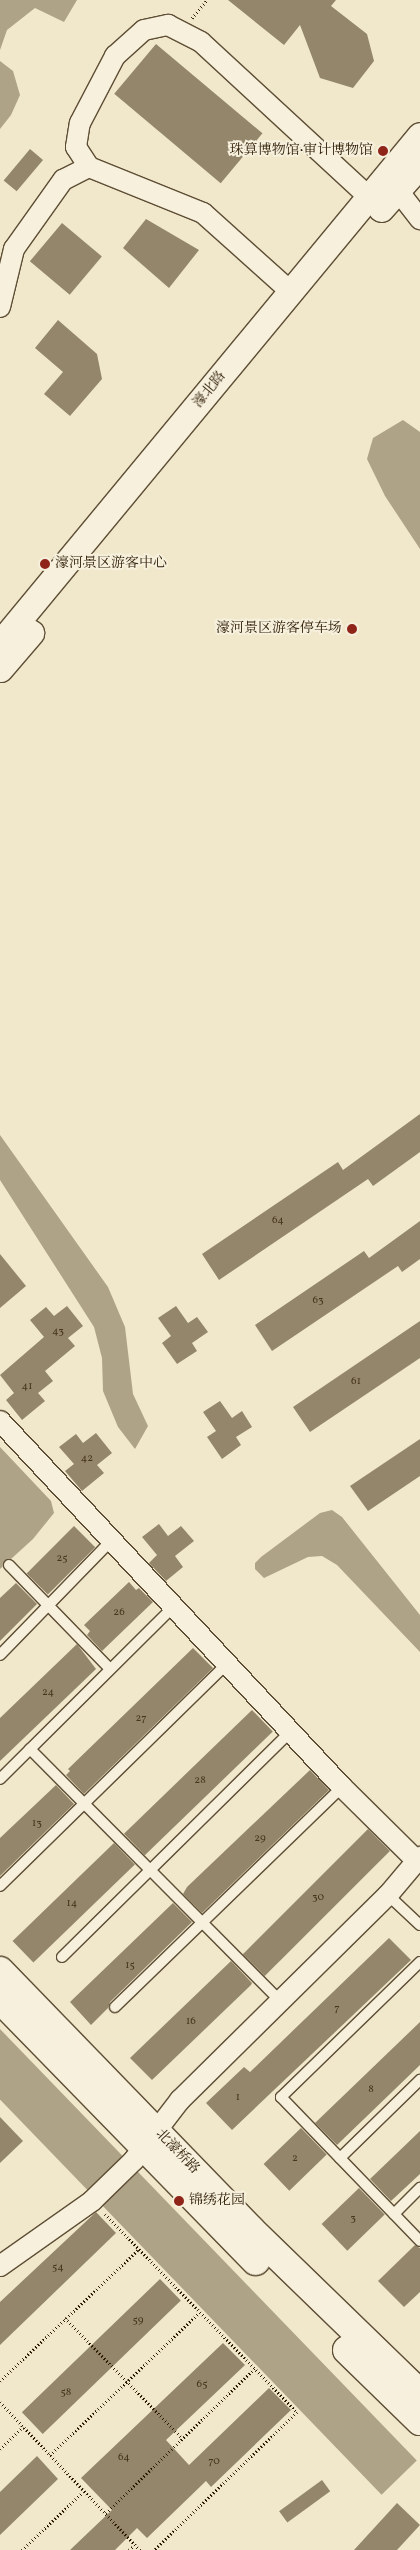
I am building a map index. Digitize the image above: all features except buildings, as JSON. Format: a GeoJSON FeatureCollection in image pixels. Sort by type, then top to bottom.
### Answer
{"type":"FeatureCollection","features":[{"type":"Feature","properties":{"kind":"main road","name":"北濠桥路"},"geometry":{"type":"LineString","coordinates":[[0,1971],[145,2147],[250,2228],[420,2394]]}},
{"type":"Feature","properties":{"kind":"main road","name":"北濠桥路"},"geometry":{"type":"LineString","coordinates":[[0,1999],[145,2147],[420,2421]]}},
{"type":"Feature","properties":{"kind":"street"},"geometry":{"type":"LineString","coordinates":[[290,291],[203,213],[89,168],[76,146],[80,123],[115,56],[144,30],[168,25],[201,42],[369,197]]}},
{"type":"Feature","properties":{"kind":"street","name":"濠北路"},"geometry":{"type":"LineString","coordinates":[[0,669],[392,182],[420,135]]}},
{"type":"Feature","properties":{"kind":"street","name":"濠北路"},"geometry":{"type":"LineString","coordinates":[[1,640],[369,197],[420,165]]}},
{"type":"Feature","properties":{"kind":"street"},"geometry":{"type":"LineString","coordinates":[[0,307],[14,249],[63,180],[89,168]]}},
{"type":"Feature","properties":{"kind":"street"},"geometry":{"type":"LineString","coordinates":[[392,182],[420,219]]}},
{"type":"Feature","properties":{"kind":"street"},"geometry":{"type":"LineString","coordinates":[[0,1421],[172,1607],[291,1730],[342,1787],[418,1859],[388,1895],[279,2000],[180,2100],[145,2147],[95,2198],[0,2266]]}},
{"type":"Feature","properties":{"kind":"lane"},"geometry":{"type":"LineString","coordinates":[[0,1655],[111,1541]]}},
{"type":"Feature","properties":{"kind":"lane"},"geometry":{"type":"LineString","coordinates":[[9,1565],[110,1669]]}},
{"type":"Feature","properties":{"kind":"lane"},"geometry":{"type":"LineString","coordinates":[[1,1776],[172,1607]]}},
{"type":"Feature","properties":{"kind":"lane"},"geometry":{"type":"LineString","coordinates":[[0,1886],[226,1664]]}},
{"type":"Feature","properties":{"kind":"lane"},"geometry":{"type":"LineString","coordinates":[[62,1957],[291,1730]]}},
{"type":"Feature","properties":{"kind":"lane"},"geometry":{"type":"LineString","coordinates":[[30,1749],[279,2000]]}},
{"type":"Feature","properties":{"kind":"lane"},"geometry":{"type":"LineString","coordinates":[[115,2007],[342,1787]]}},
{"type":"Feature","properties":{"kind":"lane"},"geometry":{"type":"LineString","coordinates":[[388,1895],[420,1925]]}},
{"type":"Feature","properties":{"kind":"lane"},"geometry":{"type":"LineString","coordinates":[[420,1962],[281,2097],[420,2241]]}},
{"type":"Feature","properties":{"kind":"lane"},"geometry":{"type":"LineString","coordinates":[[340,2158],[420,2080]]}},
{"type":"Feature","properties":{"kind":"lane"},"geometry":{"type":"LineString","coordinates":[[394,2214],[420,2188]]}},
{"type":"Feature","properties":{"kind":"path"},"geometry":{"type":"LineString","coordinates":[[95,2198],[138,2250],[297,2412],[154,2550]]}},
{"type":"Feature","properties":{"kind":"path"},"geometry":{"type":"LineString","coordinates":[[0,2381],[138,2250]]}},
{"type":"Feature","properties":{"kind":"path"},"geometry":{"type":"LineString","coordinates":[[50,2455],[199,2313]]}},
{"type":"Feature","properties":{"kind":"path"},"geometry":{"type":"LineString","coordinates":[[66,2318],[182,2438]]}},
{"type":"Feature","properties":{"kind":"path"},"geometry":{"type":"LineString","coordinates":[[106,2513],[255,2368]]}},
{"type":"Feature","properties":{"kind":"path"},"geometry":{"type":"LineString","coordinates":[[0,2402],[83,2492],[106,2513],[134,2546],[140,2550]]}},
{"type":"Feature","properties":{"kind":"path"},"geometry":{"type":"LineString","coordinates":[[0,2449],[23,2427]]}},
{"type":"Feature","properties":{"kind":"path"},"geometry":{"type":"LineString","coordinates":[[22,2550],[83,2492]]}},
{"type":"Feature","properties":{"kind":"path"},"geometry":{"type":"LineString","coordinates":[[129,2550],[134,2546]]}},
{"type":"Feature","properties":{"kind":"shaded area"},"geometry":{"type":"Polygon","coordinates":[[[0,0],[77,0],[64,22],[35,8],[7,30],[0,50],[0,0]]]}},
{"type":"Feature","properties":{"kind":"shaded area"},"geometry":{"type":"Polygon","coordinates":[[[0,61],[13,71],[20,95],[11,115],[0,129],[0,61]]]}},
{"type":"Feature","properties":{"kind":"shaded area"},"geometry":{"type":"Polygon","coordinates":[[[403,420],[420,432],[420,549],[385,496],[367,459],[373,438],[403,420]]]}},
{"type":"Feature","properties":{"kind":"shaded area"},"geometry":{"type":"Polygon","coordinates":[[[0,1135],[108,1287],[125,1327],[133,1394],[148,1426],[135,1449],[118,1427],[103,1391],[102,1358],[94,1327],[0,1180],[0,1135]]]}},
{"type":"Feature","properties":{"kind":"shaded area"},"geometry":{"type":"Polygon","coordinates":[[[0,1447],[51,1501],[54,1513],[33,1539],[0,1569],[0,1447]]]}},
{"type":"Feature","properties":{"kind":"shaded area"},"geometry":{"type":"Polygon","coordinates":[[[332,1510],[342,1517],[420,1615],[420,1652],[337,1565],[322,1556],[308,1557],[264,1578],[255,1569],[255,1563],[261,1557],[320,1513],[332,1510]]]}},
{"type":"Feature","properties":{"kind":"shaded area"},"geometry":{"type":"Polygon","coordinates":[[[0,2029],[417,2461],[382,2495],[0,2100],[0,2029]]]}},
{"type":"Feature","properties":{"kind":"place","name":"珠算博物馆·审计博物馆"},"geometry":{"type":"Point","coordinates":[383,151]}},
{"type":"Feature","properties":{"kind":"place","name":"濠河景区游客中心"},"geometry":{"type":"Point","coordinates":[45,564]}},
{"type":"Feature","properties":{"kind":"place","name":"濠河景区游客停车场"},"geometry":{"type":"Point","coordinates":[352,629]}},
{"type":"Feature","properties":{"kind":"place","name":"锦绣花园"},"geometry":{"type":"Point","coordinates":[179,2201]}}]}
